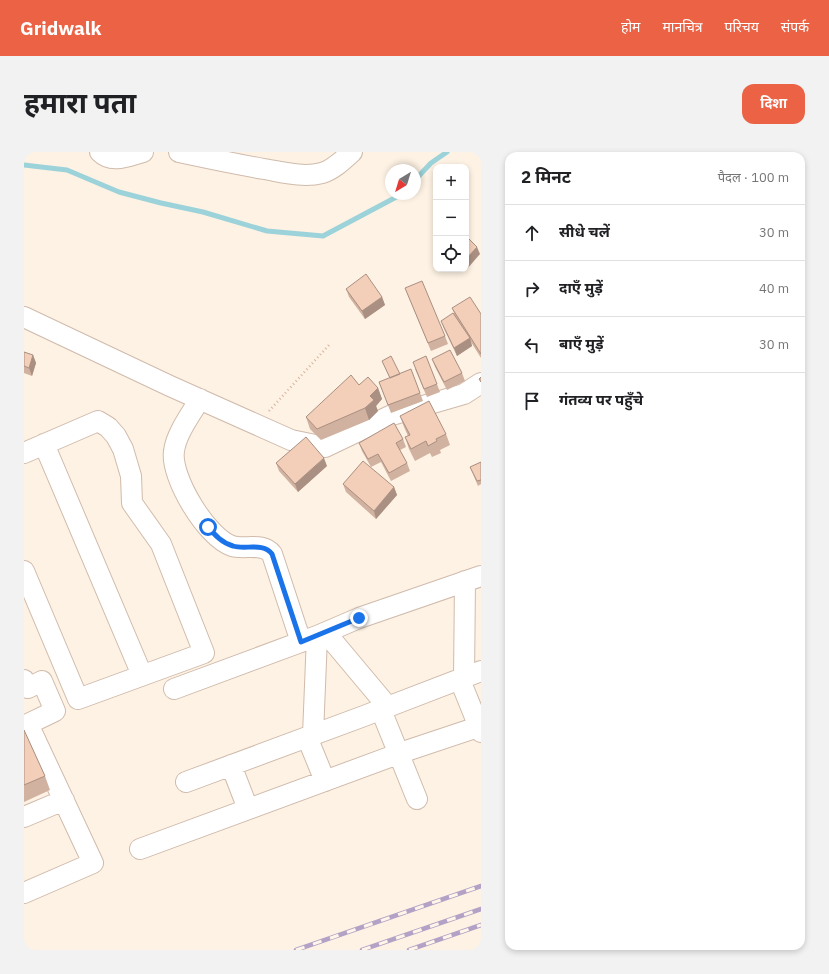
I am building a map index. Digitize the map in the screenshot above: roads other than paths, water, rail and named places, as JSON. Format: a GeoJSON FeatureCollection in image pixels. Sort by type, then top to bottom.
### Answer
{"type":"FeatureCollection","features":[{"type":"Feature","properties":{"kind":"street"},"geometry":{"type":"LineString","coordinates":[[100,152],[108,158],[115,159],[143,152]]}},
{"type":"Feature","properties":{"kind":"street"},"geometry":{"type":"LineString","coordinates":[[179,152],[231,164],[291,174],[311,175],[323,173],[335,167],[352,152]]}},
{"type":"Feature","properties":{"kind":"street"},"geometry":{"type":"LineString","coordinates":[[24,317],[80,345],[291,440],[325,447],[392,415],[464,394],[481,383]]}},
{"type":"Feature","properties":{"kind":"street"},"geometry":{"type":"LineString","coordinates":[[200,399],[178,437],[174,450],[174,467],[180,485],[217,538],[233,546],[262,548],[270,551],[315,637],[384,708],[398,754],[417,799]]}},
{"type":"Feature","properties":{"kind":"street"},"geometry":{"type":"LineString","coordinates":[[24,453],[98,421],[108,427],[116,436],[123,449],[131,476],[132,503],[161,544],[204,653],[78,699],[24,571]]}},
{"type":"Feature","properties":{"kind":"street"},"geometry":{"type":"LineString","coordinates":[[44,444],[142,676]]}},
{"type":"Feature","properties":{"kind":"street"},"geometry":{"type":"LineString","coordinates":[[140,849],[398,754],[480,728],[468,676],[474,582],[359,618],[315,637],[174,689]]}},
{"type":"Feature","properties":{"kind":"street"},"geometry":{"type":"LineString","coordinates":[[315,637],[310,736],[325,780]]}},
{"type":"Feature","properties":{"kind":"street"},"geometry":{"type":"LineString","coordinates":[[186,782],[468,676]]}},
{"type":"Feature","properties":{"kind":"street"},"geometry":{"type":"LineString","coordinates":[[24,893],[93,863],[64,800],[26,725],[55,711],[42,681],[25,686]]}},
{"type":"Feature","properties":{"kind":"street"},"geometry":{"type":"LineString","coordinates":[[231,765],[248,809]]}},
{"type":"Feature","properties":{"kind":"street"},"geometry":{"type":"LineString","coordinates":[[24,817],[64,800]]}},
{"type":"Feature","properties":{"kind":"waterway"},"geometry":{"type":"LineString","coordinates":[[421,174],[431,163],[447,152]]}},
{"type":"Feature","properties":{"kind":"waterway"},"geometry":{"type":"LineString","coordinates":[[24,165],[67,170],[119,192],[203,212],[267,231],[323,236],[391,200]]}},
{"type":"Feature","properties":{"kind":"railway"},"geometry":{"type":"LineString","coordinates":[[296,950],[481,886]]}},
{"type":"Feature","properties":{"kind":"railway"},"geometry":{"type":"LineString","coordinates":[[362,950],[481,909]]}},
{"type":"Feature","properties":{"kind":"railway"},"geometry":{"type":"LineString","coordinates":[[409,950],[481,925]]}}]}
